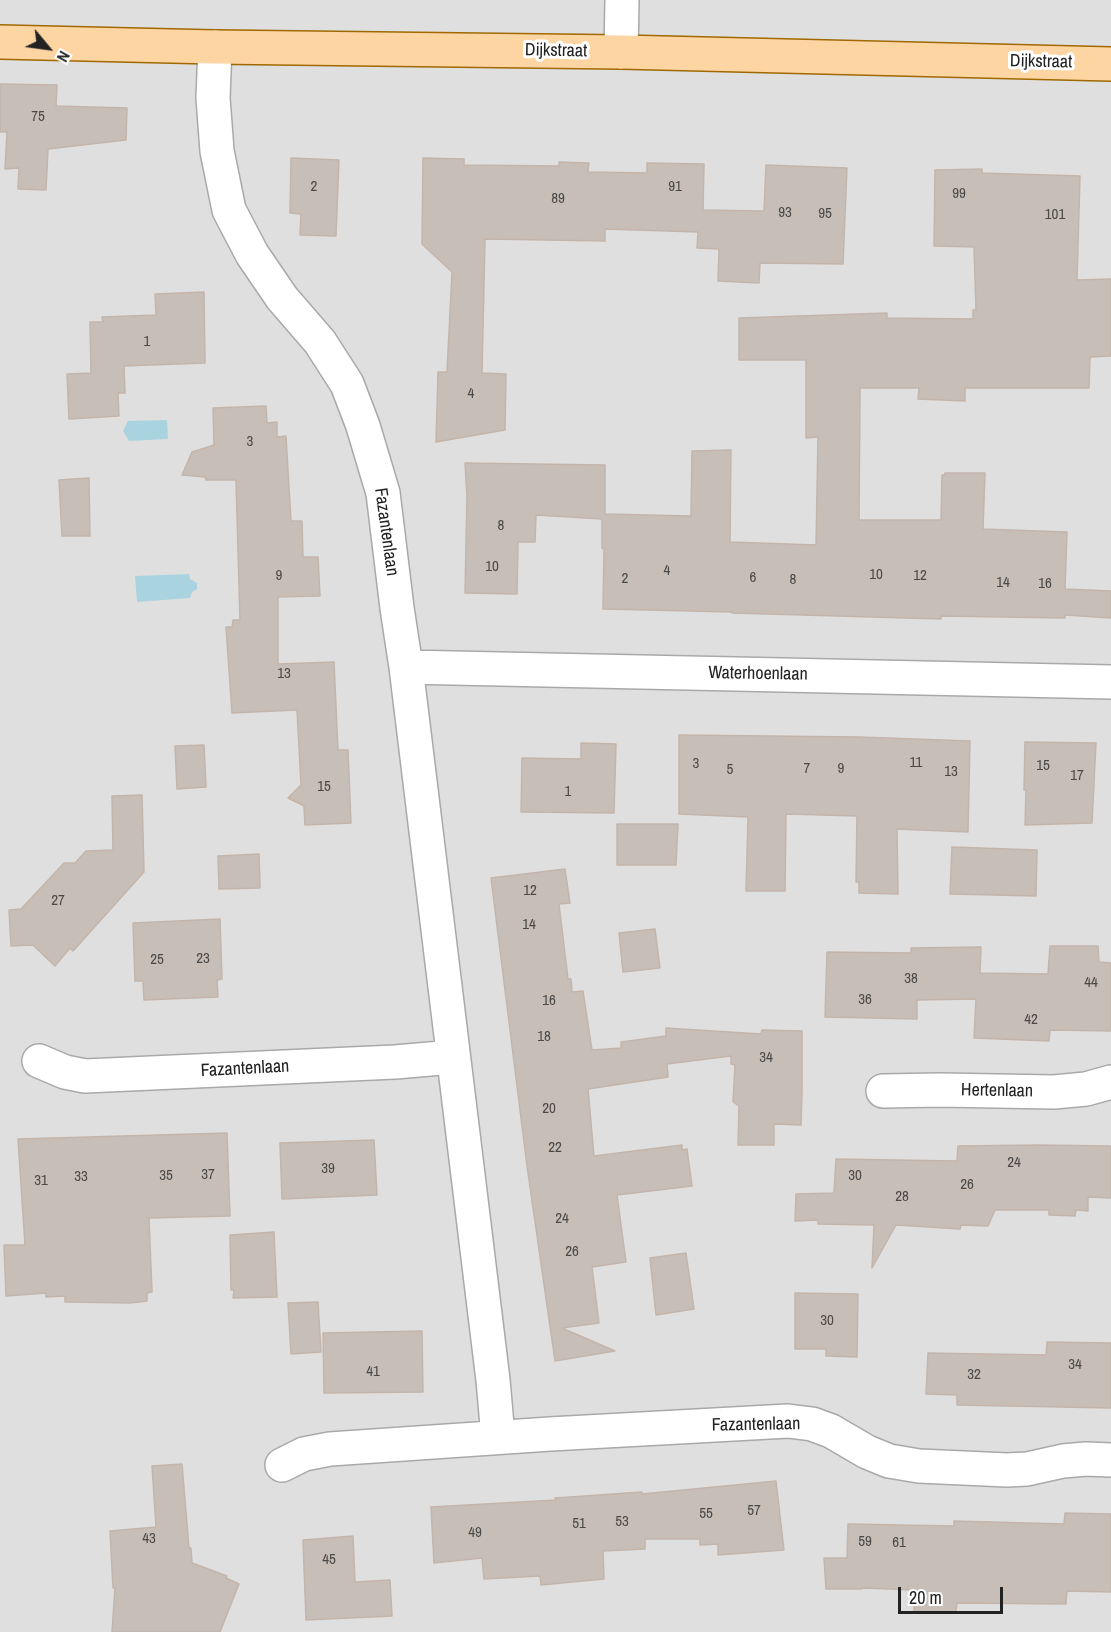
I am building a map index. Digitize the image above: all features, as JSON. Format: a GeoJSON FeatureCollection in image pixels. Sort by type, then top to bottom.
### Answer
{"type":"FeatureCollection","features":[{"type":"Feature","properties":{"kind":"main road","name":"Dijkstraat"},"geometry":{"type":"LineString","coordinates":[[0,42],[621,52],[1111,64]]}},
{"type":"Feature","properties":{"kind":"street"},"geometry":{"type":"LineString","coordinates":[[621,52],[622,0]]}},
{"type":"Feature","properties":{"kind":"street","name":"Fazantenlaan"},"geometry":{"type":"LineString","coordinates":[[215,47],[213,98],[217,151],[229,210],[252,254],[282,298],[320,342],[347,384],[363,426],[383,493],[492,1368],[498,1437]]}},
{"type":"Feature","properties":{"kind":"street","name":"Waterhoenlaan"},"geometry":{"type":"LineString","coordinates":[[406,667],[1111,682]]}},
{"type":"Feature","properties":{"kind":"street","name":"Fazantenlaan"},"geometry":{"type":"LineString","coordinates":[[39,1061],[65,1072],[85,1076],[395,1062],[453,1057]]}},
{"type":"Feature","properties":{"kind":"street","name":"Hertenlaan"},"geometry":{"type":"LineString","coordinates":[[883,1091],[1054,1092],[1086,1089],[1111,1082]]}},
{"type":"Feature","properties":{"kind":"street","name":"Fazantenlaan"},"geometry":{"type":"LineString","coordinates":[[282,1465],[304,1454],[330,1449],[788,1421],[812,1424],[831,1431],[867,1452],[889,1461],[919,1466],[1006,1470],[1027,1469],[1074,1460],[1111,1460]]}},
{"type":"Feature","properties":{"kind":"shaded area"},"geometry":{"type":"Polygon","coordinates":[[[0,0],[1111,0],[1111,1632],[0,1632],[0,0]]]}},
{"type":"Feature","properties":{"kind":"water"},"geometry":{"type":"Polygon","coordinates":[[[167,420],[168,439],[129,441],[123,431],[128,421],[167,420]]]}},
{"type":"Feature","properties":{"kind":"water"},"geometry":{"type":"Polygon","coordinates":[[[189,574],[190,579],[197,583],[197,589],[192,592],[190,598],[137,602],[135,576],[189,574]]]}},
{"type":"Feature","properties":{"kind":"building"},"geometry":{"type":"Polygon","coordinates":[[[0,84],[57,85],[56,106],[127,108],[126,140],[48,149],[46,190],[18,189],[19,168],[5,169],[7,132],[0,132],[0,84]]]}},
{"type":"Feature","properties":{"kind":"building"},"geometry":{"type":"Polygon","coordinates":[[[291,158],[339,160],[336,236],[300,235],[301,214],[290,213],[291,158]]]}},
{"type":"Feature","properties":{"kind":"building"},"geometry":{"type":"Polygon","coordinates":[[[423,158],[464,159],[464,165],[559,166],[559,162],[589,163],[588,172],[647,173],[647,163],[704,164],[703,210],[764,211],[766,165],[847,168],[843,264],[760,263],[759,283],[718,281],[719,249],[697,248],[698,232],[605,229],[605,241],[485,239],[482,373],[506,374],[505,430],[436,442],[438,372],[447,372],[452,272],[422,244],[423,158]]]}},
{"type":"Feature","properties":{"kind":"building"},"geometry":{"type":"Polygon","coordinates":[[[982,169],[982,173],[1080,176],[1077,280],[1111,279],[1111,356],[1090,357],[1089,388],[965,388],[965,401],[918,399],[919,388],[860,388],[859,520],[941,520],[942,475],[945,473],[985,473],[983,529],[1067,532],[1065,589],[1111,591],[1111,618],[1065,615],[1065,618],[941,616],[941,619],[603,609],[602,519],[536,515],[535,542],[518,542],[517,594],[465,593],[467,496],[465,463],[605,465],[605,514],[691,516],[692,451],[731,450],[730,542],[816,545],[818,437],[806,438],[806,360],[739,360],[739,318],[887,313],[887,318],[973,319],[973,310],[976,310],[974,247],[934,246],[935,170],[982,169]]]}},
{"type":"Feature","properties":{"kind":"building"},"geometry":{"type":"Polygon","coordinates":[[[204,292],[205,363],[124,366],[125,393],[118,393],[119,416],[69,419],[67,374],[91,373],[90,322],[103,322],[102,317],[156,315],[155,294],[204,292]]]}},
{"type":"Feature","properties":{"kind":"building"},"geometry":{"type":"Polygon","coordinates":[[[266,406],[267,423],[277,422],[277,437],[286,436],[291,521],[302,521],[303,557],[318,557],[320,596],[278,597],[278,664],[334,662],[338,750],[348,750],[351,823],[305,825],[304,806],[288,798],[301,785],[297,710],[232,713],[226,627],[232,627],[233,620],[240,620],[236,480],[206,480],[205,477],[182,475],[192,452],[214,445],[213,408],[266,406]]]}},
{"type":"Feature","properties":{"kind":"building"},"geometry":{"type":"Polygon","coordinates":[[[89,478],[90,536],[62,536],[59,480],[89,478]]]}},
{"type":"Feature","properties":{"kind":"building"},"geometry":{"type":"Polygon","coordinates":[[[679,735],[970,741],[968,832],[897,829],[898,894],[859,893],[859,882],[856,882],[857,816],[786,814],[785,891],[746,891],[748,817],[679,814],[679,735]]]}},
{"type":"Feature","properties":{"kind":"building"},"geometry":{"type":"Polygon","coordinates":[[[1025,742],[1096,743],[1092,823],[1025,825],[1025,742]]]}},
{"type":"Feature","properties":{"kind":"building"},"geometry":{"type":"Polygon","coordinates":[[[581,743],[616,744],[614,813],[521,812],[522,758],[581,759],[581,743]]]}},
{"type":"Feature","properties":{"kind":"building"},"geometry":{"type":"Polygon","coordinates":[[[204,745],[206,787],[177,789],[175,746],[204,745]]]}},
{"type":"Feature","properties":{"kind":"building"},"geometry":{"type":"Polygon","coordinates":[[[142,795],[144,872],[73,951],[70,948],[55,966],[33,945],[11,946],[9,910],[21,909],[64,863],[75,863],[86,851],[113,850],[112,796],[142,795]]]}},
{"type":"Feature","properties":{"kind":"building"},"geometry":{"type":"Polygon","coordinates":[[[617,824],[678,824],[676,865],[617,865],[617,824]]]}},
{"type":"Feature","properties":{"kind":"building"},"geometry":{"type":"Polygon","coordinates":[[[952,847],[1037,850],[1036,896],[950,894],[952,847]]]}},
{"type":"Feature","properties":{"kind":"building"},"geometry":{"type":"Polygon","coordinates":[[[259,854],[260,888],[219,889],[218,856],[259,854]]]}},
{"type":"Feature","properties":{"kind":"building"},"geometry":{"type":"Polygon","coordinates":[[[565,869],[570,903],[559,904],[568,979],[571,979],[572,992],[583,991],[592,1050],[621,1048],[621,1042],[666,1036],[666,1028],[761,1034],[762,1030],[802,1031],[802,1090],[801,1125],[774,1124],[774,1145],[738,1145],[739,1106],[733,1102],[735,1065],[731,1064],[731,1056],[667,1064],[668,1077],[588,1089],[594,1156],[682,1145],[682,1150],[687,1149],[692,1186],[617,1195],[626,1262],[592,1267],[599,1323],[562,1328],[615,1351],[555,1361],[527,1166],[491,878],[565,869]]]}},
{"type":"Feature","properties":{"kind":"building"},"geometry":{"type":"Polygon","coordinates":[[[220,919],[222,979],[217,980],[218,997],[144,1000],[143,981],[135,981],[133,923],[220,919]]]}},
{"type":"Feature","properties":{"kind":"building"},"geometry":{"type":"Polygon","coordinates":[[[655,929],[660,968],[623,972],[619,933],[655,929]]]}},
{"type":"Feature","properties":{"kind":"building"},"geometry":{"type":"Polygon","coordinates":[[[1050,946],[1098,946],[1099,962],[1111,963],[1111,1031],[1050,1030],[1049,1041],[974,1038],[976,999],[917,1000],[917,1019],[825,1017],[827,952],[911,953],[911,948],[981,947],[980,973],[1048,974],[1050,946]]]}},
{"type":"Feature","properties":{"kind":"building"},"geometry":{"type":"Polygon","coordinates":[[[227,1133],[230,1216],[149,1218],[152,1292],[147,1293],[147,1301],[65,1302],[65,1296],[46,1297],[46,1293],[6,1296],[4,1245],[25,1245],[18,1139],[227,1133]]]}},
{"type":"Feature","properties":{"kind":"building"},"geometry":{"type":"Polygon","coordinates":[[[374,1140],[377,1195],[282,1199],[280,1143],[374,1140]]]}},
{"type":"Feature","properties":{"kind":"building"},"geometry":{"type":"Polygon","coordinates":[[[958,1146],[1111,1146],[1111,1198],[1088,1197],[1088,1211],[1076,1210],[1075,1216],[1049,1215],[1049,1210],[995,1210],[988,1226],[961,1225],[960,1229],[896,1225],[872,1268],[874,1225],[818,1224],[818,1220],[795,1221],[796,1194],[834,1193],[836,1159],[957,1161],[958,1146]]]}},
{"type":"Feature","properties":{"kind":"building"},"geometry":{"type":"Polygon","coordinates":[[[274,1232],[277,1297],[233,1298],[230,1235],[274,1232]]]}},
{"type":"Feature","properties":{"kind":"building"},"geometry":{"type":"Polygon","coordinates":[[[686,1253],[694,1309],[656,1315],[650,1258],[686,1253]]]}},
{"type":"Feature","properties":{"kind":"building"},"geometry":{"type":"Polygon","coordinates":[[[795,1293],[858,1294],[857,1357],[826,1356],[826,1349],[795,1349],[795,1293]]]}},
{"type":"Feature","properties":{"kind":"building"},"geometry":{"type":"Polygon","coordinates":[[[318,1302],[321,1352],[291,1354],[288,1303],[318,1302]]]}},
{"type":"Feature","properties":{"kind":"building"},"geometry":{"type":"Polygon","coordinates":[[[422,1331],[423,1392],[324,1393],[323,1333],[422,1331]]]}},
{"type":"Feature","properties":{"kind":"building"},"geometry":{"type":"Polygon","coordinates":[[[1047,1342],[1111,1343],[1111,1408],[957,1405],[957,1395],[926,1394],[928,1353],[1046,1355],[1047,1342]]]}},
{"type":"Feature","properties":{"kind":"building"},"geometry":{"type":"Polygon","coordinates":[[[182,1464],[192,1563],[227,1576],[226,1578],[239,1584],[220,1632],[112,1632],[115,1588],[113,1588],[110,1531],[156,1527],[152,1466],[182,1464]]]}},
{"type":"Feature","properties":{"kind":"building"},"geometry":{"type":"Polygon","coordinates":[[[776,1481],[784,1550],[718,1555],[718,1544],[700,1545],[700,1539],[645,1539],[645,1549],[603,1551],[604,1579],[541,1585],[540,1576],[484,1579],[482,1558],[434,1563],[431,1507],[556,1500],[555,1498],[642,1492],[642,1494],[776,1481]]]}},
{"type":"Feature","properties":{"kind":"building"},"geometry":{"type":"Polygon","coordinates":[[[1065,1513],[1111,1514],[1111,1592],[1067,1591],[1066,1604],[957,1603],[956,1612],[914,1612],[914,1590],[826,1589],[824,1558],[847,1558],[848,1524],[954,1526],[954,1521],[1064,1524],[1065,1513]]]}},
{"type":"Feature","properties":{"kind":"building"},"geometry":{"type":"Polygon","coordinates":[[[353,1536],[355,1582],[390,1580],[392,1616],[306,1620],[303,1540],[353,1536]]]}}]}
